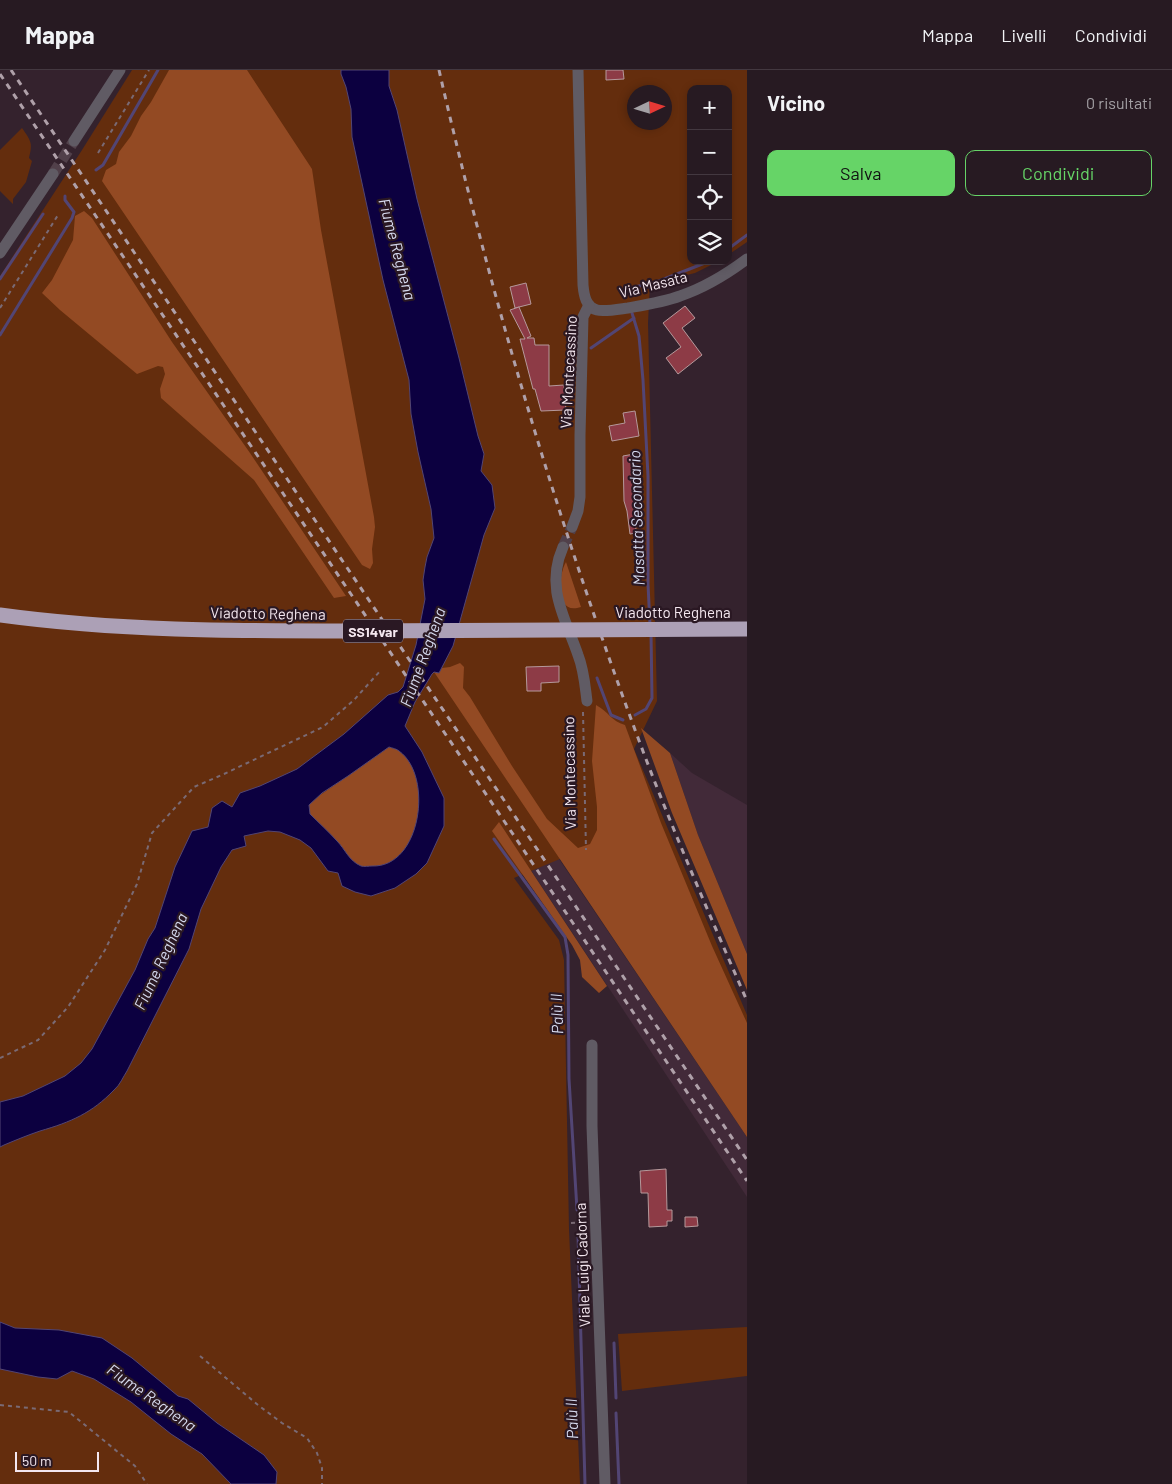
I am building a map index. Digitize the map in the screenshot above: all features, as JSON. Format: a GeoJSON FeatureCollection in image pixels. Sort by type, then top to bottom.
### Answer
{"type":"FeatureCollection","features":[{"type":"Feature","properties":{"kind":"highway","name":"Viadotto Reghena"},"geometry":{"type":"LineString","coordinates":[[0,615],[87,624],[194,629],[490,631],[747,629]]}},
{"type":"Feature","properties":{"kind":"street"},"geometry":{"type":"LineString","coordinates":[[74,141],[120,70]]}},
{"type":"Feature","properties":{"kind":"street","name":"Via Montecassino"},"geometry":{"type":"LineString","coordinates":[[572,527],[578,511],[580,497],[583,317],[589,305],[585,300],[583,286],[578,70]]}},
{"type":"Feature","properties":{"kind":"street"},"geometry":{"type":"LineString","coordinates":[[0,253],[53,174]]}},
{"type":"Feature","properties":{"kind":"street","name":"Via Masata"},"geometry":{"type":"LineString","coordinates":[[589,305],[598,310],[609,310],[680,297],[715,280],[747,259]]}},
{"type":"Feature","properties":{"kind":"street","name":"Via Montecassino"},"geometry":{"type":"LineString","coordinates":[[563,547],[555,576],[556,591],[579,656],[585,682],[585,703]]}},
{"type":"Feature","properties":{"kind":"street","name":"Viale Luigi Cadorna"},"geometry":{"type":"LineString","coordinates":[[592,1045],[592,1126],[605,1484]]}},
{"type":"Feature","properties":{"kind":"path"},"geometry":{"type":"LineString","coordinates":[[98,152],[149,70]]}},
{"type":"Feature","properties":{"kind":"path"},"geometry":{"type":"LineString","coordinates":[[0,308],[58,214]]}},
{"type":"Feature","properties":{"kind":"path"},"geometry":{"type":"LineString","coordinates":[[0,1058],[38,1040],[68,1007],[105,950],[137,884],[152,833],[194,787],[323,727],[354,700],[381,670]]}},
{"type":"Feature","properties":{"kind":"path","name":"Via Montecassino"},"geometry":{"type":"LineString","coordinates":[[585,703],[586,850]]}},
{"type":"Feature","properties":{"kind":"path"},"geometry":{"type":"LineString","coordinates":[[571,1223],[596,1223]]}},
{"type":"Feature","properties":{"kind":"path"},"geometry":{"type":"LineString","coordinates":[[200,1356],[258,1406],[307,1438],[317,1453],[322,1468],[322,1484]]}},
{"type":"Feature","properties":{"kind":"path"},"geometry":{"type":"LineString","coordinates":[[0,1405],[69,1412],[135,1466],[147,1484]]}},
{"type":"Feature","properties":{"kind":"shaded area"},"geometry":{"type":"Polygon","coordinates":[[[132,70],[747,70],[747,242],[732,252],[732,85],[687,85],[687,265],[711,265],[695,273],[650,284],[648,323],[657,701],[634,749],[747,1015],[747,1137],[589,847],[514,878],[559,940],[564,960],[569,1229],[580,1484],[0,1484],[0,276],[132,70]]]}},
{"type":"Feature","properties":{"kind":"shaded area"},"geometry":{"type":"Polygon","coordinates":[[[169,70],[247,70],[312,169],[321,230],[374,517],[373,563],[370,569],[362,565],[102,181],[106,170],[116,164],[119,152],[131,136],[169,70]]]}},
{"type":"Feature","properties":{"kind":"shaded area"},"geometry":{"type":"Polygon","coordinates":[[[22,128],[30,142],[29,158],[32,161],[26,182],[13,199],[13,204],[0,191],[0,150],[22,128]]]}},
{"type":"Feature","properties":{"kind":"shaded area"},"geometry":{"type":"Polygon","coordinates":[[[84,211],[92,218],[172,342],[250,453],[346,596],[334,598],[254,480],[161,398],[160,389],[165,374],[163,367],[158,366],[137,374],[42,293],[52,280],[73,240],[75,216],[84,211]]]}},
{"type":"Feature","properties":{"kind":"shaded area"},"geometry":{"type":"Polygon","coordinates":[[[566,562],[581,607],[572,608],[566,606],[562,600],[560,585],[566,562]]]}},
{"type":"Feature","properties":{"kind":"shaded area"},"geometry":{"type":"Polygon","coordinates":[[[460,663],[464,667],[463,688],[512,766],[547,819],[578,848],[590,844],[597,830],[597,807],[592,761],[596,705],[616,721],[625,725],[661,823],[712,946],[747,1023],[747,1137],[434,672],[439,673],[442,668],[460,663]]]}},
{"type":"Feature","properties":{"kind":"shaded area"},"geometry":{"type":"Polygon","coordinates":[[[455,705],[747,1137],[747,1197],[499,822],[455,705]]]}},
{"type":"Feature","properties":{"kind":"shaded area"},"geometry":{"type":"Polygon","coordinates":[[[641,728],[670,753],[698,835],[747,954],[747,990],[672,813],[641,728]]]}},
{"type":"Feature","properties":{"kind":"shaded area"},"geometry":{"type":"Polygon","coordinates":[[[389,747],[407,752],[422,786],[415,842],[385,867],[365,869],[354,863],[341,850],[310,814],[306,805],[389,747]]]}},
{"type":"Feature","properties":{"kind":"shaded area"},"geometry":{"type":"Polygon","coordinates":[[[670,753],[692,773],[747,805],[747,954],[698,835],[670,753]]]}},
{"type":"Feature","properties":{"kind":"shaded area"},"geometry":{"type":"Polygon","coordinates":[[[499,822],[607,986],[599,993],[582,977],[580,960],[572,945],[492,831],[499,822]]]}},
{"type":"Feature","properties":{"kind":"shaded area"},"geometry":{"type":"Polygon","coordinates":[[[747,1327],[747,1376],[622,1391],[618,1334],[747,1327]]]}},
{"type":"Feature","properties":{"kind":"water","name":"Fiume Reghena"},"geometry":{"type":"Polygon","coordinates":[[[341,70],[389,70],[389,86],[397,110],[417,199],[484,454],[481,471],[492,485],[495,508],[484,535],[453,646],[439,673],[434,672],[432,674],[415,702],[405,726],[422,752],[444,798],[444,826],[427,863],[416,874],[395,888],[371,896],[342,886],[338,873],[328,871],[311,848],[300,840],[280,832],[268,831],[244,836],[246,846],[232,850],[221,867],[201,909],[189,949],[118,1086],[98,1105],[80,1116],[0,1147],[0,1102],[23,1096],[65,1076],[81,1063],[92,1049],[135,970],[148,939],[155,928],[175,867],[192,831],[208,827],[212,808],[222,801],[232,807],[240,793],[297,769],[344,734],[388,695],[398,692],[403,687],[416,645],[425,599],[423,580],[425,567],[434,538],[431,509],[411,414],[409,380],[383,280],[352,137],[351,109],[341,70]],[[389,747],[322,793],[309,805],[310,814],[337,841],[350,858],[361,866],[389,863],[402,852],[411,837],[417,819],[419,799],[416,780],[410,763],[399,751],[389,747]]]}},
{"type":"Feature","properties":{"kind":"water","name":"Fiume Reghena"},"geometry":{"type":"Polygon","coordinates":[[[0,1322],[15,1328],[59,1330],[102,1338],[132,1358],[178,1396],[188,1399],[217,1423],[264,1455],[277,1472],[276,1484],[231,1484],[202,1454],[171,1434],[131,1402],[94,1379],[72,1371],[57,1379],[0,1369],[0,1322]]]}},
{"type":"Feature","properties":{"kind":"building"},"geometry":{"type":"Polygon","coordinates":[[[606,70],[623,70],[624,79],[606,80],[606,70]]]}},
{"type":"Feature","properties":{"kind":"building"},"geometry":{"type":"Polygon","coordinates":[[[526,283],[531,304],[515,308],[510,287],[526,283]]]}},
{"type":"Feature","properties":{"kind":"building"},"geometry":{"type":"Polygon","coordinates":[[[685,306],[695,318],[682,328],[702,355],[678,374],[666,358],[681,347],[663,323],[685,306]]]}},
{"type":"Feature","properties":{"kind":"building"},"geometry":{"type":"Polygon","coordinates":[[[519,307],[531,336],[527,338],[534,338],[535,345],[549,345],[549,386],[564,385],[566,410],[541,411],[535,389],[533,389],[520,339],[525,339],[510,310],[519,307]]]}},
{"type":"Feature","properties":{"kind":"building"},"geometry":{"type":"Polygon","coordinates":[[[635,411],[639,436],[612,441],[609,426],[625,423],[623,413],[635,411]]]}},
{"type":"Feature","properties":{"kind":"building"},"geometry":{"type":"Polygon","coordinates":[[[634,454],[636,533],[630,534],[624,501],[623,456],[634,454]]]}},
{"type":"Feature","properties":{"kind":"building"},"geometry":{"type":"Polygon","coordinates":[[[559,666],[559,682],[541,683],[541,691],[527,691],[526,667],[559,666]]]}},
{"type":"Feature","properties":{"kind":"building"},"geometry":{"type":"Polygon","coordinates":[[[666,1169],[667,1210],[672,1210],[672,1221],[667,1221],[667,1226],[649,1227],[648,1193],[641,1193],[640,1171],[666,1169]]]}},
{"type":"Feature","properties":{"kind":"building"},"geometry":{"type":"Polygon","coordinates":[[[685,1217],[697,1217],[698,1226],[685,1227],[685,1217]]]}},
{"type":"Feature","properties":{"kind":"waterway"},"geometry":{"type":"LineString","coordinates":[[96,170],[103,165],[158,70]]}},
{"type":"Feature","properties":{"kind":"waterway"},"geometry":{"type":"LineString","coordinates":[[0,335],[72,218],[74,212],[65,200],[65,196]]}},
{"type":"Feature","properties":{"kind":"waterway"},"geometry":{"type":"LineString","coordinates":[[0,279],[43,214]]}},
{"type":"Feature","properties":{"kind":"waterway","name":"Masatta Secondario"},"geometry":{"type":"LineString","coordinates":[[732,246],[747,235]]}},
{"type":"Feature","properties":{"kind":"waterway","name":"Masatta Secondario"},"geometry":{"type":"LineString","coordinates":[[625,293],[631,288],[659,281],[700,265]]}},
{"type":"Feature","properties":{"kind":"waterway","name":"Masatta Secondario"},"geometry":{"type":"LineString","coordinates":[[632,313],[639,336],[643,380],[648,476],[650,625]]}},
{"type":"Feature","properties":{"kind":"waterway"},"geometry":{"type":"LineString","coordinates":[[591,348],[634,318]]}},
{"type":"Feature","properties":{"kind":"waterway","name":"Masatta Secondario"},"geometry":{"type":"LineString","coordinates":[[635,715],[646,709],[652,698],[651,634]]}},
{"type":"Feature","properties":{"kind":"waterway"},"geometry":{"type":"LineString","coordinates":[[597,678],[611,715],[623,720]]}},
{"type":"Feature","properties":{"kind":"waterway","name":"Palù II"},"geometry":{"type":"LineString","coordinates":[[494,839],[565,937],[568,955],[569,1079],[577,1210]]}},
{"type":"Feature","properties":{"kind":"waterway","name":"Palù II"},"geometry":{"type":"LineString","coordinates":[[578,1234],[585,1484]]}},
{"type":"Feature","properties":{"kind":"waterway"},"geometry":{"type":"LineString","coordinates":[[614,1343],[616,1398]]}},
{"type":"Feature","properties":{"kind":"waterway"},"geometry":{"type":"LineString","coordinates":[[616,1413],[619,1484]]}},
{"type":"Feature","properties":{"kind":"tunnel"},"geometry":{"type":"LineString","coordinates":[[53,174],[74,141]]}},
{"type":"Feature","properties":{"kind":"tunnel"},"geometry":{"type":"LineString","coordinates":[[563,547],[572,527]]}},
{"type":"Feature","properties":{"kind":"railway"},"geometry":{"type":"LineString","coordinates":[[11,70],[747,1160]]}},
{"type":"Feature","properties":{"kind":"railway"},"geometry":{"type":"LineString","coordinates":[[439,70],[502,319],[577,565],[647,762],[747,1001]]}},
{"type":"Feature","properties":{"kind":"railway"},"geometry":{"type":"LineString","coordinates":[[0,74],[747,1181]]}}]}
